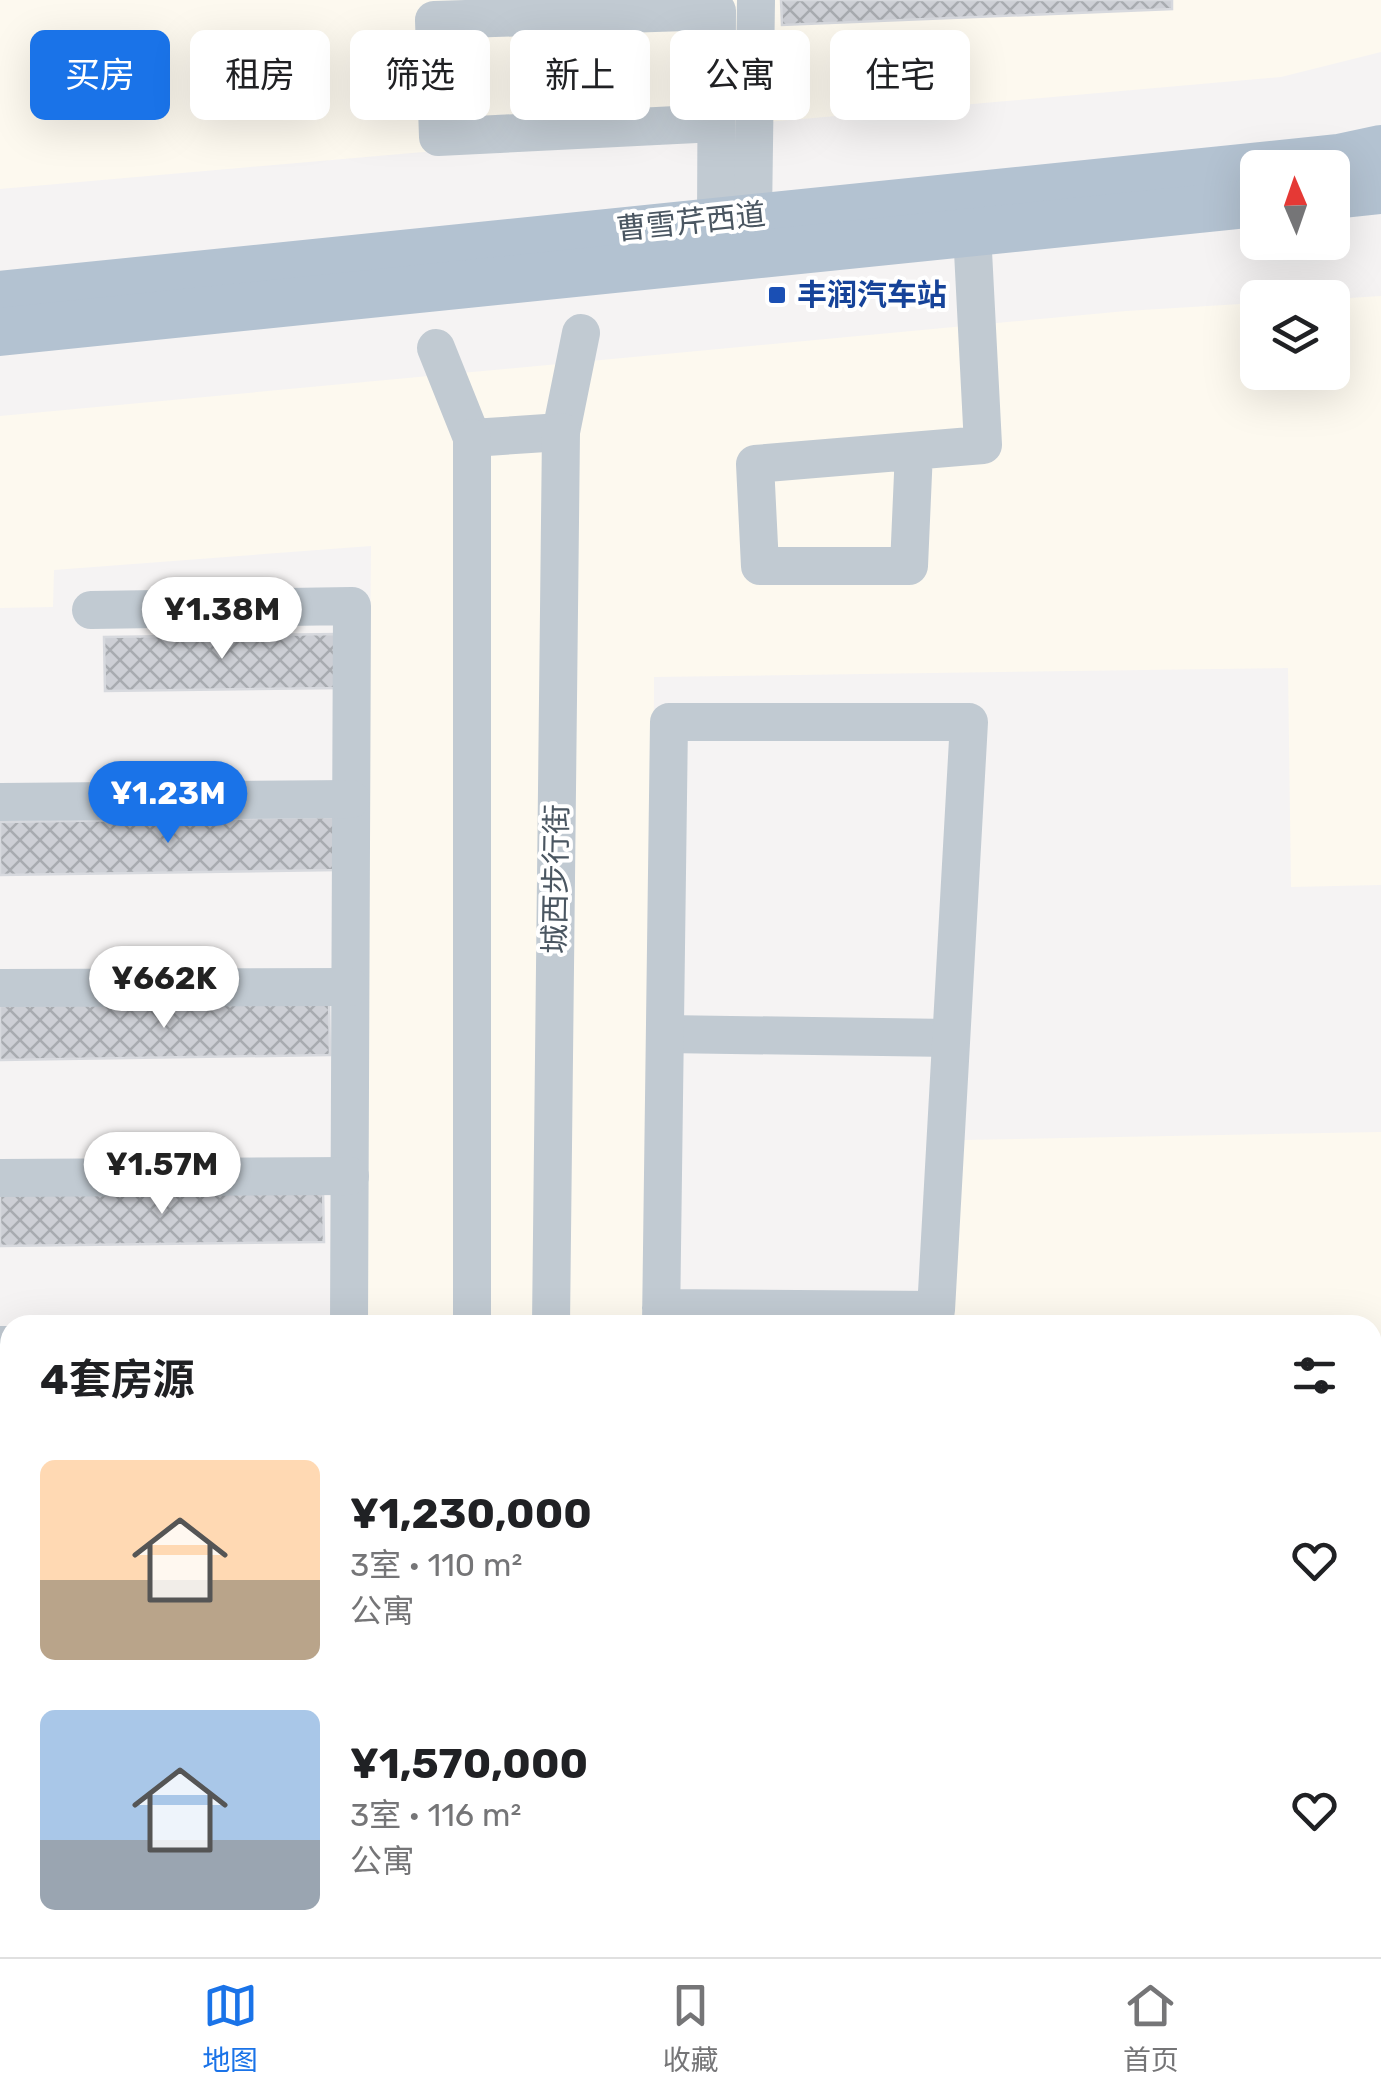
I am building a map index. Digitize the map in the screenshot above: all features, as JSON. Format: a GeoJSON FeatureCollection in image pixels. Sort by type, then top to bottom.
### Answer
{"type":"FeatureCollection","features":[{"type":"Feature","properties":{"kind":"main road","name":"曹雪芹西道"},"geometry":{"type":"LineString","coordinates":[[0,295],[1340,158],[1381,149]]}},
{"type":"Feature","properties":{"kind":"main road"},"geometry":{"type":"LineString","coordinates":[[1350,193],[1381,190]]}},
{"type":"Feature","properties":{"kind":"main road","name":"曹雪芹西道"},"geometry":{"type":"LineString","coordinates":[[0,332],[1240,205]]}},
{"type":"Feature","properties":{"kind":"street"},"geometry":{"type":"LineString","coordinates":[[735,218],[756,0]]}},
{"type":"Feature","properties":{"kind":"street"},"geometry":{"type":"LineString","coordinates":[[716,124],[438,137],[434,20],[717,11],[716,124],[735,218]]}},
{"type":"Feature","properties":{"kind":"street"},"geometry":{"type":"LineString","coordinates":[[914,450],[909,566],[760,566],[755,464],[914,450],[983,445],[972,232]]}},
{"type":"Feature","properties":{"kind":"street","name":"城西步行街"},"geometry":{"type":"LineString","coordinates":[[551,1315],[562,432],[581,333]]}},
{"type":"Feature","properties":{"kind":"street"},"geometry":{"type":"LineString","coordinates":[[436,348],[472,438],[472,1315]]}},
{"type":"Feature","properties":{"kind":"street"},"geometry":{"type":"LineString","coordinates":[[472,438],[562,432]]}},
{"type":"Feature","properties":{"kind":"street"},"geometry":{"type":"LineString","coordinates":[[91,610],[352,606],[349,1315]]}},
{"type":"Feature","properties":{"kind":"street"},"geometry":{"type":"LineString","coordinates":[[661,1315],[669,722],[969,722],[936,1310],[707,1315]]}},
{"type":"Feature","properties":{"kind":"street"},"geometry":{"type":"LineString","coordinates":[[0,802],[352,799]]}},
{"type":"Feature","properties":{"kind":"street"},"geometry":{"type":"LineString","coordinates":[[0,988],[350,987]]}},
{"type":"Feature","properties":{"kind":"street"},"geometry":{"type":"LineString","coordinates":[[665,1034],[951,1038]]}},
{"type":"Feature","properties":{"kind":"street"},"geometry":{"type":"LineString","coordinates":[[0,1178],[350,1176]]}},
{"type":"Feature","properties":{"kind":"shaded area"},"geometry":{"type":"Polygon","coordinates":[[[0,0],[1381,0],[1381,52],[1281,77],[970,104],[970,30],[830,30],[830,116],[810,118],[810,30],[670,30],[670,120],[789,120],[0,189],[0,0]]]}},
{"type":"Feature","properties":{"kind":"shaded area"},"geometry":{"type":"Polygon","coordinates":[[[1381,296],[1381,885],[1291,887],[1288,668],[654,677],[652,1315],[365,1315],[371,546],[54,570],[53,607],[0,608],[0,416],[1126,311],[1240,304],[1240,390],[1350,390],[1350,298],[1381,296]]]}},
{"type":"Feature","properties":{"kind":"shaded area"},"geometry":{"type":"Polygon","coordinates":[[[1381,1132],[1381,1315],[952,1315],[963,1140],[1381,1132]]]}},
{"type":"Feature","properties":{"kind":"building"},"geometry":{"type":"Polygon","coordinates":[[[781,0],[1172,0],[1172,9],[782,25],[781,0]]]}},
{"type":"Feature","properties":{"kind":"building"},"geometry":{"type":"Polygon","coordinates":[[[339,634],[340,688],[105,691],[104,637],[339,634]]]}},
{"type":"Feature","properties":{"kind":"building"},"geometry":{"type":"Polygon","coordinates":[[[336,817],[337,870],[0,875],[0,822],[336,817]]]}},
{"type":"Feature","properties":{"kind":"building"},"geometry":{"type":"Polygon","coordinates":[[[329,1002],[330,1055],[0,1060],[0,1006],[329,1002]]]}},
{"type":"Feature","properties":{"kind":"building"},"geometry":{"type":"Polygon","coordinates":[[[323,1188],[324,1242],[0,1246],[0,1193],[323,1188]]]}},
{"type":"Feature","properties":{"kind":"place","name":"丰润汽车站"},"geometry":{"type":"Point","coordinates":[777,295]}}]}
